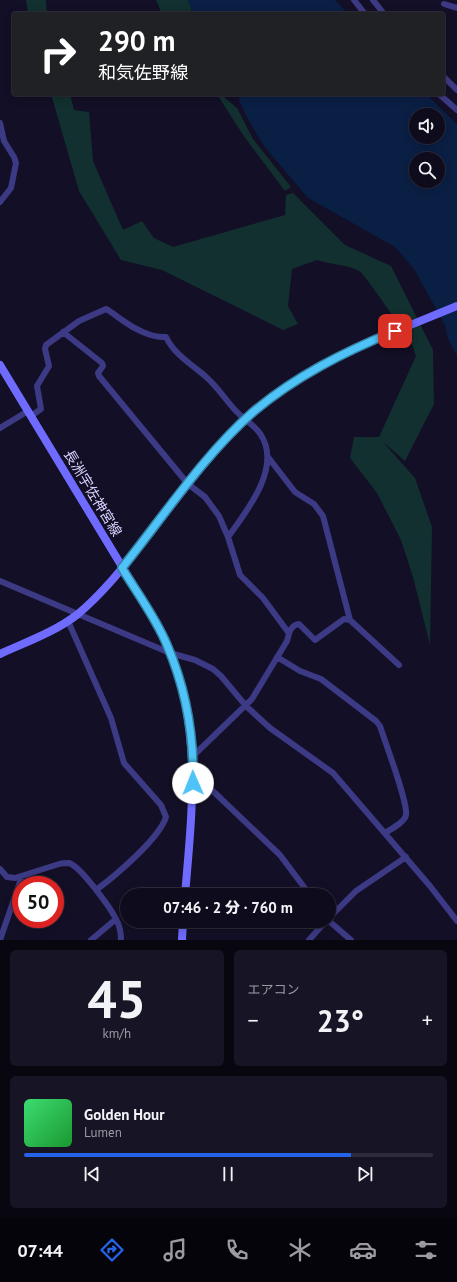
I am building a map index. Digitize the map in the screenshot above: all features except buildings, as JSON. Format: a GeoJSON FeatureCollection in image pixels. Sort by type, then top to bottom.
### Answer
{"type":"FeatureCollection","features":[{"type":"Feature","properties":{"kind":"main road"},"geometry":{"type":"LineString","coordinates":[[0,654],[68,621],[104,590],[217,448],[245,420],[284,389],[320,365],[360,346],[457,306]]}},
{"type":"Feature","properties":{"kind":"main road","name":"長洲宇佐神宮線"},"geometry":{"type":"LineString","coordinates":[[0,365],[158,626],[170,653],[185,699],[193,756],[185,888]]}},
{"type":"Feature","properties":{"kind":"main road"},"geometry":{"type":"LineString","coordinates":[[182,940],[183,928]]}},
{"type":"Feature","properties":{"kind":"street"},"geometry":{"type":"LineString","coordinates":[[354,0],[363,12]]}},
{"type":"Feature","properties":{"kind":"street"},"geometry":{"type":"LineString","coordinates":[[373,0],[382,12]]}},
{"type":"Feature","properties":{"kind":"street"},"geometry":{"type":"LineString","coordinates":[[444,4],[457,8]]}},
{"type":"Feature","properties":{"kind":"street"},"geometry":{"type":"LineString","coordinates":[[445,78],[457,90]]}},
{"type":"Feature","properties":{"kind":"street"},"geometry":{"type":"LineString","coordinates":[[441,96],[457,110]]}},
{"type":"Feature","properties":{"kind":"street"},"geometry":{"type":"LineString","coordinates":[[0,123],[4,141],[16,163],[11,188],[0,202]]}},
{"type":"Feature","properties":{"kind":"street"},"geometry":{"type":"LineString","coordinates":[[0,428],[41,409],[37,386],[49,366],[45,349],[46,345],[79,321],[106,309],[123,322],[146,333],[157,338],[166,337],[173,349],[214,383],[245,420],[261,435],[268,457],[295,492],[318,507],[323,516],[350,620],[399,665]]}},
{"type":"Feature","properties":{"kind":"street"},"geometry":{"type":"LineString","coordinates":[[63,332],[102,364],[103,366],[98,372],[99,376],[188,484],[199,491],[214,509],[228,537],[240,575],[264,598],[288,632]]}},
{"type":"Feature","properties":{"kind":"street"},"geometry":{"type":"LineString","coordinates":[[228,537],[256,495],[264,474],[268,457]]}},
{"type":"Feature","properties":{"kind":"street"},"geometry":{"type":"LineString","coordinates":[[0,581],[170,653],[195,660],[213,669],[222,676],[246,706],[270,728],[333,773],[406,857],[457,921]]}},
{"type":"Feature","properties":{"kind":"street"},"geometry":{"type":"LineString","coordinates":[[193,756],[246,706],[258,692],[287,641],[288,632],[296,624],[299,624],[315,640],[344,619],[350,620]]}},
{"type":"Feature","properties":{"kind":"street"},"geometry":{"type":"LineString","coordinates":[[68,621],[111,718],[124,763],[161,805],[166,817],[161,826],[138,853],[118,873],[96,890]]}},
{"type":"Feature","properties":{"kind":"street"},"geometry":{"type":"LineString","coordinates":[[277,657],[300,671],[321,679],[376,721],[380,726],[400,789],[406,814],[403,819],[385,833]]}},
{"type":"Feature","properties":{"kind":"street"},"geometry":{"type":"LineString","coordinates":[[193,772],[280,855],[305,888]]}},
{"type":"Feature","properties":{"kind":"street"},"geometry":{"type":"LineString","coordinates":[[336,911],[352,894],[406,857]]}},
{"type":"Feature","properties":{"kind":"street"},"geometry":{"type":"LineString","coordinates":[[22,876],[59,864],[69,863],[77,869],[96,890],[116,919],[121,932],[121,940]]}},
{"type":"Feature","properties":{"kind":"street"},"geometry":{"type":"LineString","coordinates":[[0,869],[4,874],[12,878]]}},
{"type":"Feature","properties":{"kind":"street"},"geometry":{"type":"LineString","coordinates":[[0,940],[12,905]]}},
{"type":"Feature","properties":{"kind":"street"},"geometry":{"type":"LineString","coordinates":[[91,940],[116,919]]}},
{"type":"Feature","properties":{"kind":"street"},"geometry":{"type":"LineString","coordinates":[[336,927],[351,940]]}},
{"type":"Feature","properties":{"kind":"street"},"geometry":{"type":"LineString","coordinates":[[309,940],[320,928]]}},
{"type":"Feature","properties":{"kind":"green space"},"geometry":{"type":"Polygon","coordinates":[[[26,0],[46,0],[47,12],[28,12],[26,0]]]}},
{"type":"Feature","properties":{"kind":"green space"},"geometry":{"type":"Polygon","coordinates":[[[156,0],[188,0],[192,12],[161,12],[156,0]]]}},
{"type":"Feature","properties":{"kind":"green space"},"geometry":{"type":"Polygon","coordinates":[[[52,96],[70,96],[74,110],[89,112],[93,161],[123,230],[142,221],[154,238],[173,247],[285,215],[286,195],[293,193],[345,245],[391,266],[433,350],[434,404],[405,461],[383,442],[415,478],[432,527],[430,645],[413,577],[401,540],[377,493],[350,458],[354,437],[379,437],[416,356],[412,344],[363,275],[359,271],[349,267],[317,260],[292,269],[288,306],[298,324],[283,330],[162,270],[121,260],[79,191],[52,96]]]}},
{"type":"Feature","properties":{"kind":"green space"},"geometry":{"type":"Polygon","coordinates":[[[218,96],[225,96],[225,98],[237,108],[253,139],[291,187],[285,191],[243,135],[218,96]]]}},
{"type":"Feature","properties":{"kind":"water"},"geometry":{"type":"Polygon","coordinates":[[[188,0],[335,0],[346,12],[192,12],[188,0]]]}},
{"type":"Feature","properties":{"kind":"water"},"geometry":{"type":"Polygon","coordinates":[[[240,96],[428,96],[440,108],[409,108],[409,144],[445,144],[445,112],[457,124],[457,356],[448,339],[445,325],[414,269],[395,247],[308,198],[264,146],[245,114],[239,100],[240,96]]]}},
{"type":"Feature","properties":{"kind":"route"},"geometry":{"type":"LineString","coordinates":[[193,783],[193,756],[190,729],[185,699],[176,666],[158,626],[122,568],[217,448],[252,413],[264,403],[320,365],[395,331]]}}]}
